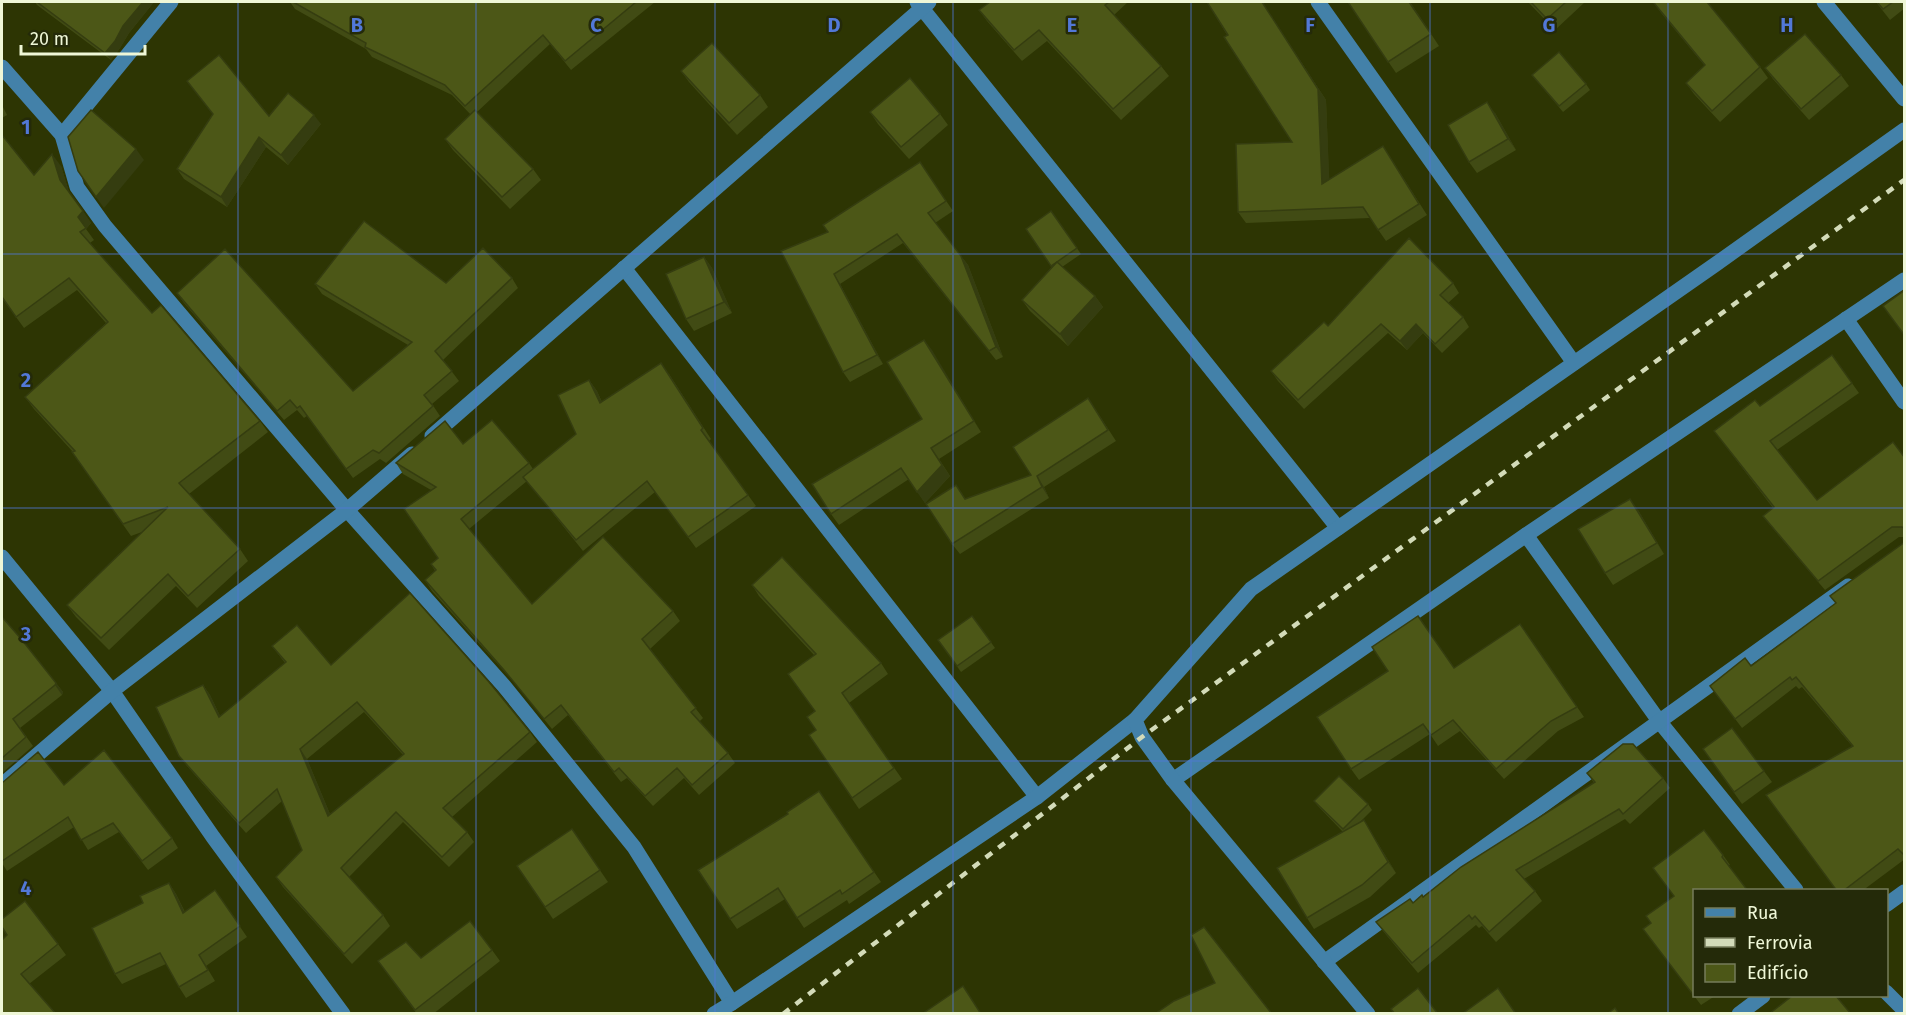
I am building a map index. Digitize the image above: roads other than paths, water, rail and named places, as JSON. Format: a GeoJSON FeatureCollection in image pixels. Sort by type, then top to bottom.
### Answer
{"type":"FeatureCollection","features":[{"type":"Feature","properties":{"kind":"street"},"geometry":{"type":"LineString","coordinates":[[62,135],[171,2]]}},
{"type":"Feature","properties":{"kind":"street"},"geometry":{"type":"LineString","coordinates":[[1318,2],[1574,363]]}},
{"type":"Feature","properties":{"kind":"street"},"geometry":{"type":"LineString","coordinates":[[1824,2],[1905,99]]}},
{"type":"Feature","properties":{"kind":"street"},"geometry":{"type":"LineString","coordinates":[[2,785],[112,691],[347,510],[923,3],[1338,528]]}},
{"type":"Feature","properties":{"kind":"street"},"geometry":{"type":"LineString","coordinates":[[2,67],[62,135],[77,187],[105,226],[347,510],[504,686],[634,847],[732,1003]]}},
{"type":"Feature","properties":{"kind":"street"},"geometry":{"type":"LineString","coordinates":[[714,1014],[1037,797],[1135,720],[1251,589],[1905,130]]}},
{"type":"Feature","properties":{"kind":"street"},"geometry":{"type":"LineString","coordinates":[[624,268],[1037,797]]}},
{"type":"Feature","properties":{"kind":"street"},"geometry":{"type":"LineString","coordinates":[[1173,780],[1526,535],[1905,280]]}},
{"type":"Feature","properties":{"kind":"street"},"geometry":{"type":"LineString","coordinates":[[1846,319],[1905,402]]}},
{"type":"Feature","properties":{"kind":"street"},"geometry":{"type":"LineString","coordinates":[[1526,535],[1659,721],[1794,889]]}},
{"type":"Feature","properties":{"kind":"street"},"geometry":{"type":"LineString","coordinates":[[2,557],[112,691],[213,837],[343,1014]]}},
{"type":"Feature","properties":{"kind":"street"},"geometry":{"type":"LineString","coordinates":[[1324,962],[1857,579]]}},
{"type":"Feature","properties":{"kind":"street"},"geometry":{"type":"LineString","coordinates":[[1135,720],[1142,737],[1173,780],[1368,1014]]}},
{"type":"Feature","properties":{"kind":"street"},"geometry":{"type":"LineString","coordinates":[[1888,904],[1905,892]]}},
{"type":"Feature","properties":{"kind":"street"},"geometry":{"type":"LineString","coordinates":[[1888,993],[1905,1010]]}},
{"type":"Feature","properties":{"kind":"street"},"geometry":{"type":"LineString","coordinates":[[1738,1014],[1762,997]]}},
{"type":"Feature","properties":{"kind":"railway"},"geometry":{"type":"LineString","coordinates":[[783,1014],[1142,737],[1904,180]]}}]}
